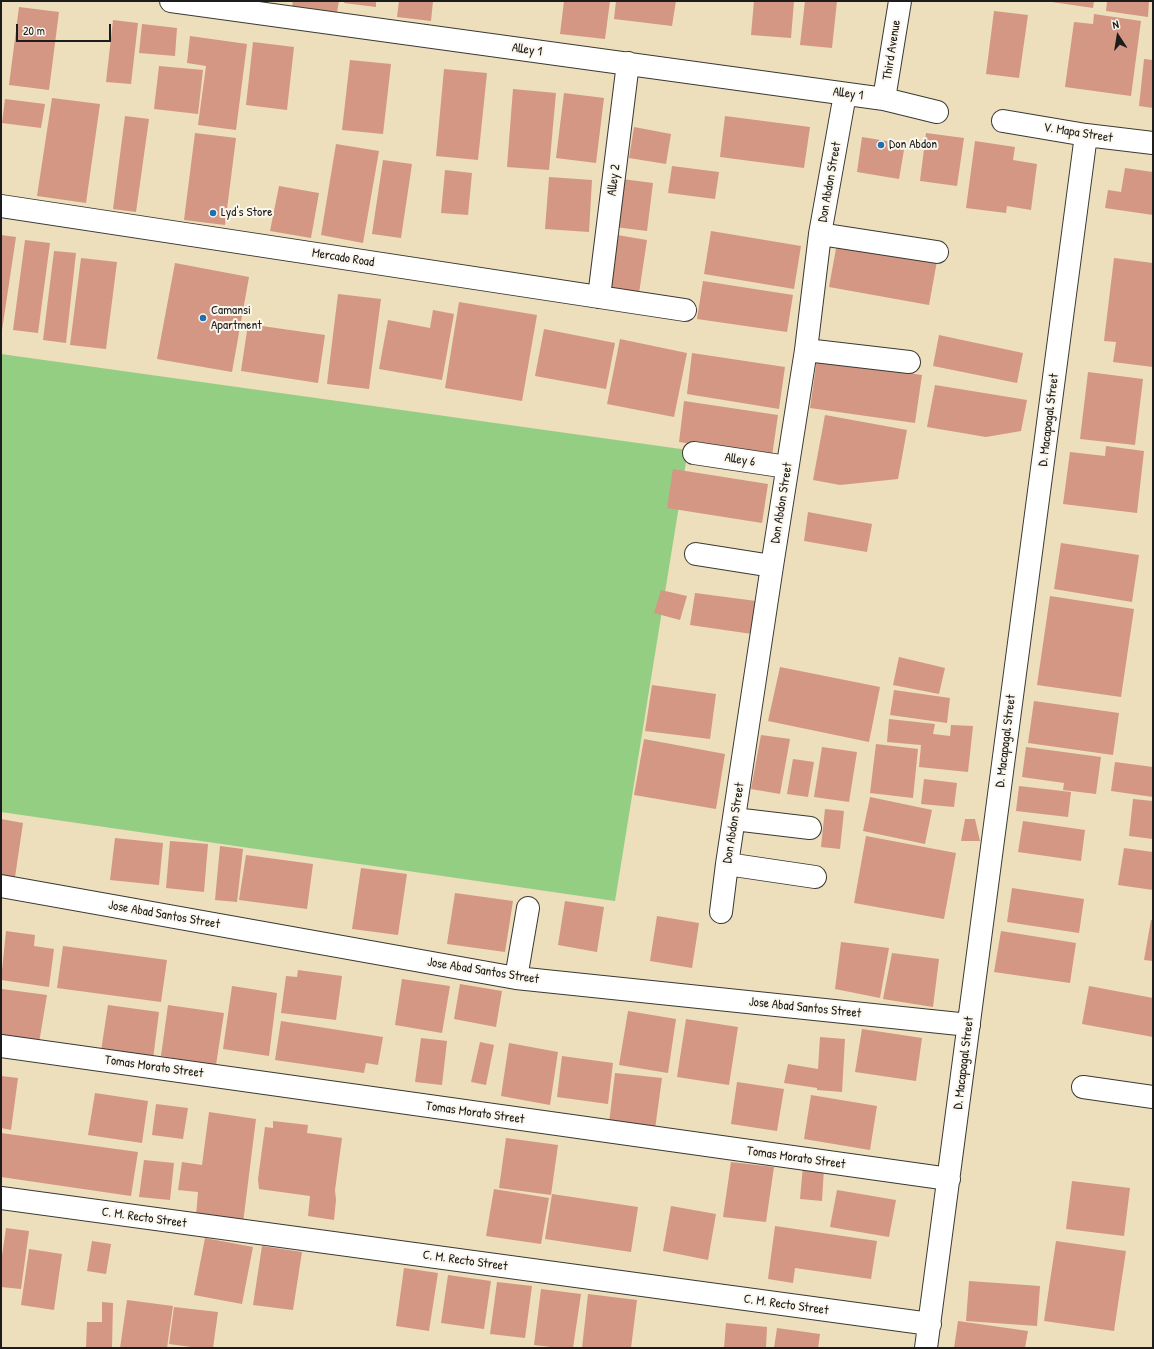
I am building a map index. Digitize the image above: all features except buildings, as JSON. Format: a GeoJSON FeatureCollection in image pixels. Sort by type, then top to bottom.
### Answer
{"type":"FeatureCollection","features":[{"type":"Feature","properties":{"kind":"street","name":"Alley 1"},"geometry":{"type":"LineString","coordinates":[[170,1],[884,99]]}},
{"type":"Feature","properties":{"kind":"street","name":"Third Avenue"},"geometry":{"type":"LineString","coordinates":[[884,99],[900,1]]}},
{"type":"Feature","properties":{"kind":"street","name":"Alley 2"},"geometry":{"type":"LineString","coordinates":[[599,296],[628,63]]}},
{"type":"Feature","properties":{"kind":"street","name":"Don Abdon Street"},"geometry":{"type":"LineString","coordinates":[[721,912],[772,566],[806,350],[820,234],[846,94]]}},
{"type":"Feature","properties":{"kind":"street"},"geometry":{"type":"LineString","coordinates":[[884,99],[937,112]]}},
{"type":"Feature","properties":{"kind":"street","name":"V. Mapa Street"},"geometry":{"type":"LineString","coordinates":[[1003,121],[1086,135],[1153,143]]}},
{"type":"Feature","properties":{"kind":"street","name":"D. Macapagal Street"},"geometry":{"type":"LineString","coordinates":[[926,1348],[1086,135]]}},
{"type":"Feature","properties":{"kind":"street","name":"Mercado Road"},"geometry":{"type":"LineString","coordinates":[[1,206],[684,310]]}},
{"type":"Feature","properties":{"kind":"street"},"geometry":{"type":"LineString","coordinates":[[820,234],[937,252]]}},
{"type":"Feature","properties":{"kind":"street"},"geometry":{"type":"LineString","coordinates":[[806,350],[909,362]]}},
{"type":"Feature","properties":{"kind":"street","name":"Alley 6"},"geometry":{"type":"LineString","coordinates":[[694,453],[787,467]]}},
{"type":"Feature","properties":{"kind":"street"},"geometry":{"type":"LineString","coordinates":[[696,554],[772,566]]}},
{"type":"Feature","properties":{"kind":"street"},"geometry":{"type":"LineString","coordinates":[[734,819],[810,828]]}},
{"type":"Feature","properties":{"kind":"street"},"geometry":{"type":"LineString","coordinates":[[727,864],[815,877]]}},
{"type":"Feature","properties":{"kind":"street","name":"Jose Abad Santos Street"},"geometry":{"type":"LineString","coordinates":[[1,886],[516,978],[969,1025]]}},
{"type":"Feature","properties":{"kind":"street"},"geometry":{"type":"LineString","coordinates":[[516,978],[528,908]]}},
{"type":"Feature","properties":{"kind":"street","name":"Tomas Morato Street"},"geometry":{"type":"LineString","coordinates":[[1,1046],[949,1179]]}},
{"type":"Feature","properties":{"kind":"street"},"geometry":{"type":"LineString","coordinates":[[1083,1087],[1153,1096]]}},
{"type":"Feature","properties":{"kind":"street","name":"C. M. Recto Street"},"geometry":{"type":"LineString","coordinates":[[1,1198],[930,1324]]}},
{"type":"Feature","properties":{"kind":"green space"},"geometry":{"type":"Polygon","coordinates":[[[1,354],[688,450],[615,901],[1,812],[1,354]]]}},
{"type":"Feature","properties":{"kind":"place","name":"Don Abdon"},"geometry":{"type":"Point","coordinates":[881,145]}},
{"type":"Feature","properties":{"kind":"place","name":"Lyd's Store"},"geometry":{"type":"Point","coordinates":[213,213]}},
{"type":"Feature","properties":{"kind":"place","name":"Camansi Apartment"},"geometry":{"type":"Point","coordinates":[203,318]}}]}
